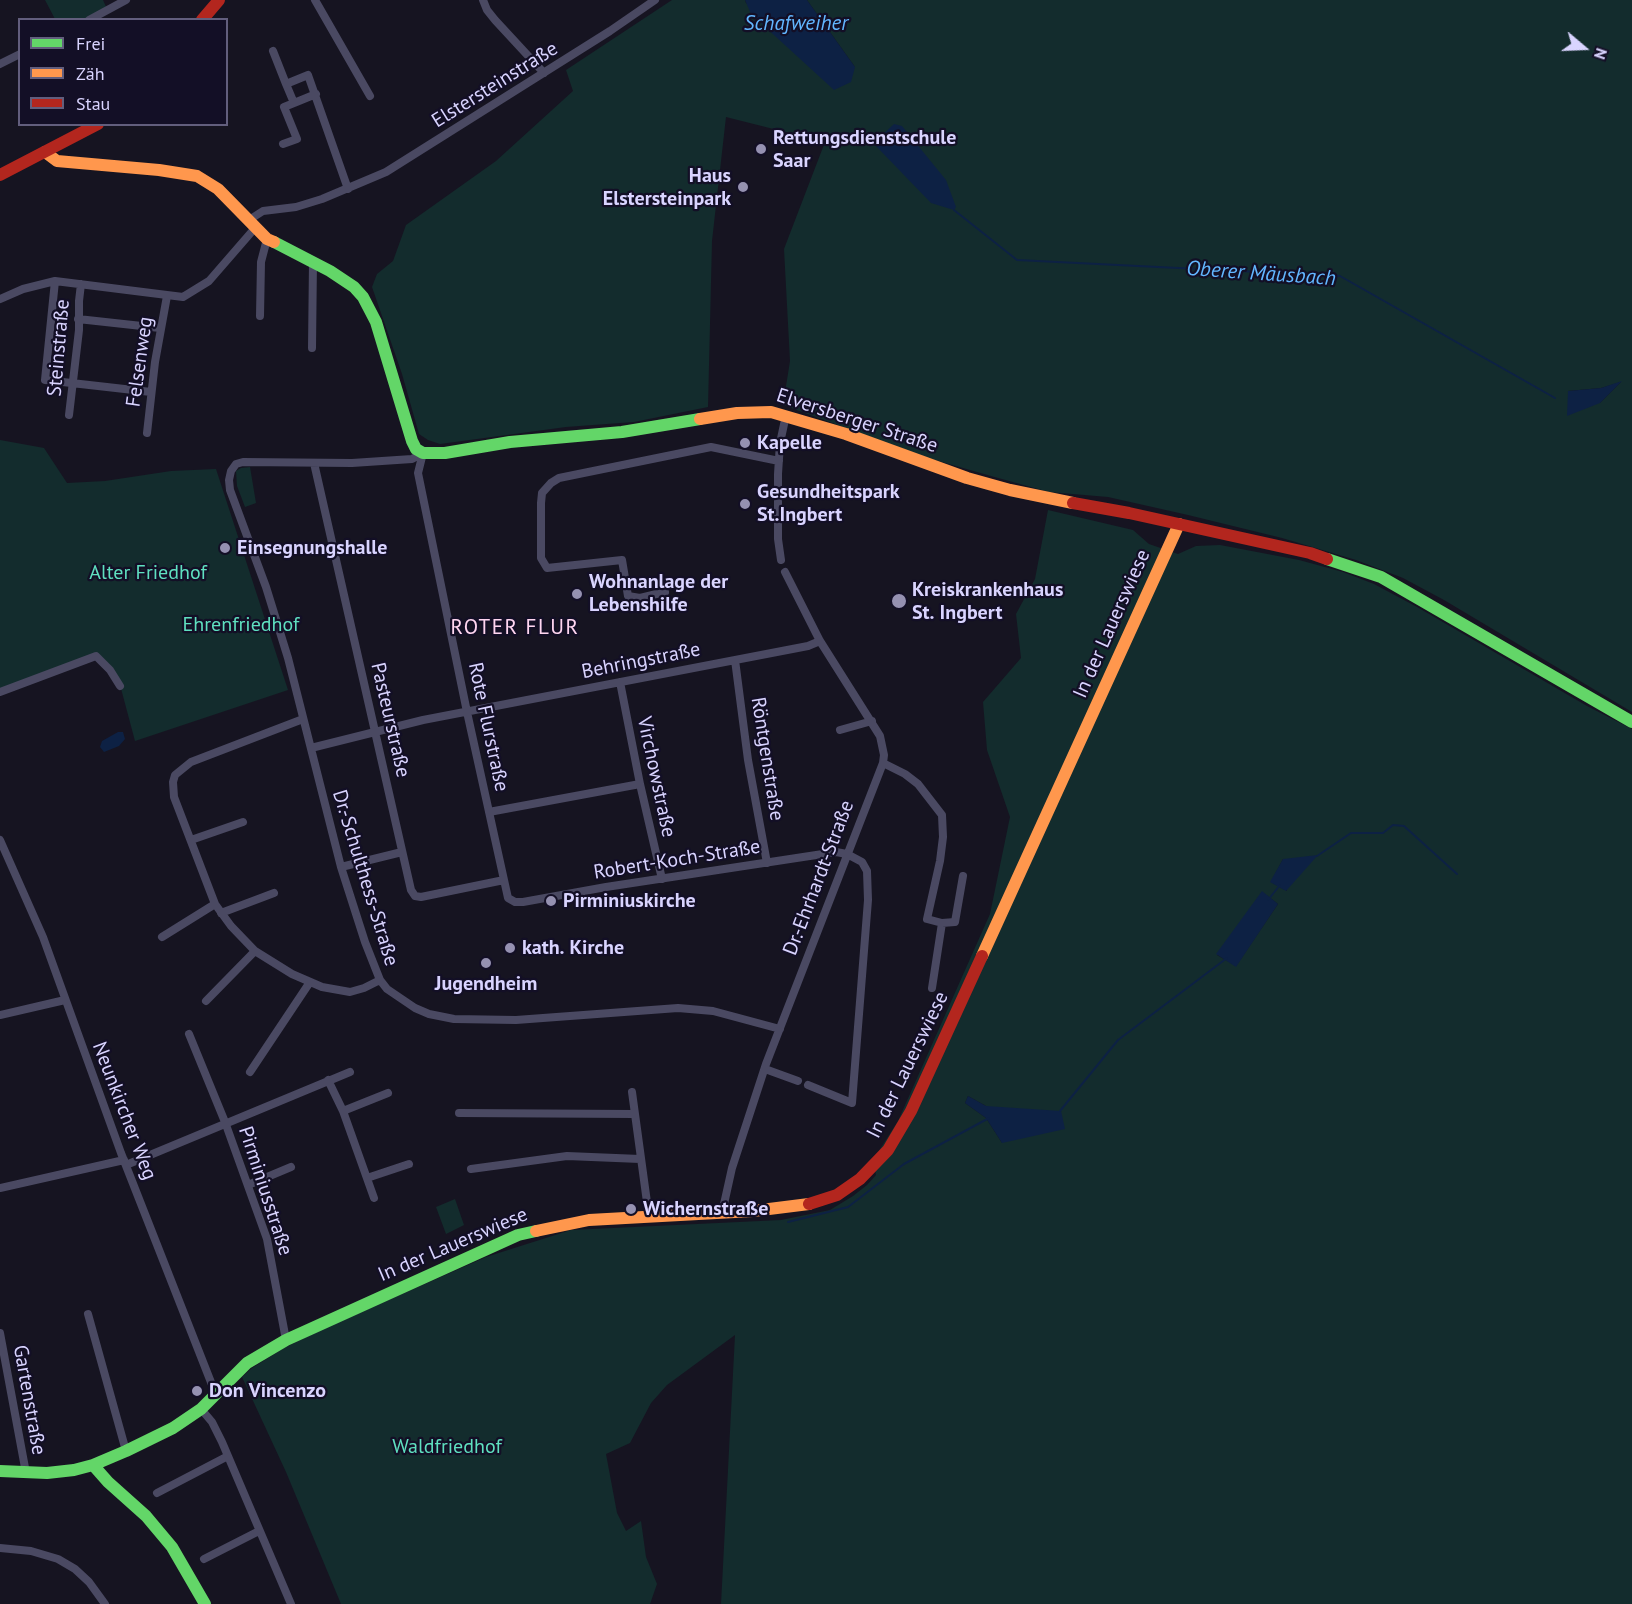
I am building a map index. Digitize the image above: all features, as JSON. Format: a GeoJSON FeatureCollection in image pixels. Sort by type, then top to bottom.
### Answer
{"type":"FeatureCollection","features":[{"type":"Feature","properties":{"kind":"street"},"geometry":{"type":"LineString","coordinates":[[104,0],[109,10]]}},
{"type":"Feature","properties":{"kind":"street"},"geometry":{"type":"LineString","coordinates":[[93,18],[126,0]]}},
{"type":"Feature","properties":{"kind":"street"},"geometry":{"type":"LineString","coordinates":[[204,18],[219,0]]}},
{"type":"Feature","properties":{"kind":"street"},"geometry":{"type":"LineString","coordinates":[[315,0],[370,96]]}},
{"type":"Feature","properties":{"kind":"street"},"geometry":{"type":"LineString","coordinates":[[483,0],[495,20],[544,73]]}},
{"type":"Feature","properties":{"kind":"street","name":"Elstersteinstraße"},"geometry":{"type":"LineString","coordinates":[[252,224],[263,211],[306,205],[378,177],[655,0]]}},
{"type":"Feature","properties":{"kind":"street"},"geometry":{"type":"LineString","coordinates":[[273,51],[294,103]]}},
{"type":"Feature","properties":{"kind":"street"},"geometry":{"type":"LineString","coordinates":[[0,64],[18,55]]}},
{"type":"Feature","properties":{"kind":"street"},"geometry":{"type":"LineString","coordinates":[[286,84],[308,75],[348,189]]}},
{"type":"Feature","properties":{"kind":"street"},"geometry":{"type":"LineString","coordinates":[[284,144],[297,139],[284,107],[316,94]]}},
{"type":"Feature","properties":{"kind":"street"},"geometry":{"type":"LineString","coordinates":[[0,175],[94,126]]}},
{"type":"Feature","properties":{"kind":"street"},"geometry":{"type":"LineString","coordinates":[[45,152],[51,158],[70,163],[159,170],[197,176],[218,189],[267,239],[313,261],[354,287],[370,309],[376,322],[412,441],[423,453],[411,459],[314,463]]}},
{"type":"Feature","properties":{"kind":"street"},"geometry":{"type":"LineString","coordinates":[[0,299],[29,287],[55,281],[183,297],[200,288],[219,270],[252,224]]}},
{"type":"Feature","properties":{"kind":"street"},"geometry":{"type":"LineString","coordinates":[[260,316],[261,262],[267,239]]}},
{"type":"Feature","properties":{"kind":"street"},"geometry":{"type":"LineString","coordinates":[[312,348],[313,261]]}},
{"type":"Feature","properties":{"kind":"street"},"geometry":{"type":"LineString","coordinates":[[55,281],[44,378],[46,381],[151,392]]}},
{"type":"Feature","properties":{"kind":"street","name":"Steinstraße"},"geometry":{"type":"LineString","coordinates":[[69,416],[74,384],[81,284]]}},
{"type":"Feature","properties":{"kind":"street","name":"Felsenweg"},"geometry":{"type":"LineString","coordinates":[[147,433],[160,328],[167,296]]}},
{"type":"Feature","properties":{"kind":"street"},"geometry":{"type":"LineString","coordinates":[[78,319],[160,328]]}},
{"type":"Feature","properties":{"kind":"street","name":"Elversberger Straße"},"geometry":{"type":"LineString","coordinates":[[423,453],[445,453],[510,442],[622,432],[737,413],[761,411],[786,416],[1010,490],[1179,524],[1339,561],[1381,577],[1632,722]]}},
{"type":"Feature","properties":{"kind":"street"},"geometry":{"type":"LineString","coordinates":[[781,560],[777,513],[779,461],[786,416]]}},
{"type":"Feature","properties":{"kind":"street"},"geometry":{"type":"LineString","coordinates":[[665,592],[640,598],[628,596],[622,560],[547,568],[541,558],[542,493],[551,483],[560,478],[711,447],[779,461]]}},
{"type":"Feature","properties":{"kind":"street","name":"Rote Flurstraße"},"geometry":{"type":"LineString","coordinates":[[423,453],[418,473],[489,812],[508,898],[512,900]]}},
{"type":"Feature","properties":{"kind":"street","name":"Dr.-Schulthess-Straße"},"geometry":{"type":"LineString","coordinates":[[314,463],[243,462],[236,464],[231,471],[230,490],[269,597],[288,658],[341,867],[365,942],[380,980],[387,989],[415,1008],[429,1014],[454,1019],[516,1020],[678,1008],[713,1011],[780,1029]]}},
{"type":"Feature","properties":{"kind":"street","name":"Pasteurstraße"},"geometry":{"type":"LineString","coordinates":[[314,463],[411,890],[415,896],[421,897],[504,880]]}},
{"type":"Feature","properties":{"kind":"street","name":"In der Lauerswiese"},"geometry":{"type":"LineString","coordinates":[[0,1471],[59,1472],[93,1465],[126,1451],[172,1428],[201,1409],[247,1362],[286,1340],[518,1235],[562,1224],[805,1205],[837,1195],[860,1179],[894,1142],[916,1100],[1179,524]]}},
{"type":"Feature","properties":{"kind":"street"},"geometry":{"type":"LineString","coordinates":[[785,572],[820,641],[872,722],[884,746],[883,763],[905,774],[918,784],[942,815],[944,830],[940,861],[927,919],[942,924],[955,922],[963,876]]}},
{"type":"Feature","properties":{"kind":"street","name":"Behringstraße"},"geometry":{"type":"LineString","coordinates":[[311,748],[376,730],[808,646],[820,641]]}},
{"type":"Feature","properties":{"kind":"street"},"geometry":{"type":"LineString","coordinates":[[0,692],[96,657],[110,670],[120,686]]}},
{"type":"Feature","properties":{"kind":"street","name":"Röntgenstraße"},"geometry":{"type":"LineString","coordinates":[[735,660],[748,760],[767,863]]}},
{"type":"Feature","properties":{"kind":"street","name":"Virchowstraße"},"geometry":{"type":"LineString","coordinates":[[620,682],[662,879]]}},
{"type":"Feature","properties":{"kind":"street"},"geometry":{"type":"LineString","coordinates":[[303,719],[191,762],[179,770],[173,782],[173,790],[215,904],[242,939],[255,951],[292,974],[322,987],[350,992],[380,980]]}},
{"type":"Feature","properties":{"kind":"street"},"geometry":{"type":"LineString","coordinates":[[840,730],[872,722]]}},
{"type":"Feature","properties":{"kind":"street","name":"Dr.-Ehrhardt-Straße"},"geometry":{"type":"LineString","coordinates":[[722,1213],[732,1168],[765,1069],[883,763]]}},
{"type":"Feature","properties":{"kind":"street"},"geometry":{"type":"LineString","coordinates":[[489,812],[640,784]]}},
{"type":"Feature","properties":{"kind":"street"},"geometry":{"type":"LineString","coordinates":[[191,840],[243,822]]}},
{"type":"Feature","properties":{"kind":"street","name":"Neunkircher Weg"},"geometry":{"type":"LineString","coordinates":[[0,840],[43,937],[125,1162],[216,1395]]}},
{"type":"Feature","properties":{"kind":"street"},"geometry":{"type":"LineString","coordinates":[[341,867],[402,852]]}},
{"type":"Feature","properties":{"kind":"street","name":"Robert-Koch-Straße"},"geometry":{"type":"LineString","coordinates":[[512,900],[524,902],[606,887],[836,852],[847,854]]}},
{"type":"Feature","properties":{"kind":"street"},"geometry":{"type":"LineString","coordinates":[[808,1085],[852,1103],[868,885],[867,871],[862,862],[847,854]]}},
{"type":"Feature","properties":{"kind":"street"},"geometry":{"type":"LineString","coordinates":[[221,913],[274,893]]}},
{"type":"Feature","properties":{"kind":"street"},"geometry":{"type":"LineString","coordinates":[[162,937],[215,904]]}},
{"type":"Feature","properties":{"kind":"street"},"geometry":{"type":"LineString","coordinates":[[932,988],[942,924]]}},
{"type":"Feature","properties":{"kind":"street"},"geometry":{"type":"LineString","coordinates":[[206,1001],[255,951]]}},
{"type":"Feature","properties":{"kind":"street"},"geometry":{"type":"LineString","coordinates":[[250,1072],[310,982]]}},
{"type":"Feature","properties":{"kind":"street"},"geometry":{"type":"LineString","coordinates":[[0,1015],[65,1000]]}},
{"type":"Feature","properties":{"kind":"street","name":"Pirminiusstraße"},"geometry":{"type":"LineString","coordinates":[[189,1034],[225,1122],[267,1239],[286,1340]]}},
{"type":"Feature","properties":{"kind":"street"},"geometry":{"type":"LineString","coordinates":[[765,1069],[798,1081]]}},
{"type":"Feature","properties":{"kind":"street"},"geometry":{"type":"LineString","coordinates":[[0,1188],[125,1162],[350,1072]]}},
{"type":"Feature","properties":{"kind":"street"},"geometry":{"type":"LineString","coordinates":[[328,1080],[343,1111],[374,1198]]}},
{"type":"Feature","properties":{"kind":"street"},"geometry":{"type":"LineString","coordinates":[[632,1092],[649,1217]]}},
{"type":"Feature","properties":{"kind":"street"},"geometry":{"type":"LineString","coordinates":[[343,1111],[388,1094]]}},
{"type":"Feature","properties":{"kind":"street"},"geometry":{"type":"LineString","coordinates":[[459,1113],[634,1114]]}},
{"type":"Feature","properties":{"kind":"street"},"geometry":{"type":"LineString","coordinates":[[471,1169],[567,1156],[640,1159]]}},
{"type":"Feature","properties":{"kind":"street"},"geometry":{"type":"LineString","coordinates":[[368,1178],[409,1164]]}},
{"type":"Feature","properties":{"kind":"street"},"geometry":{"type":"LineString","coordinates":[[248,1185],[291,1167]]}},
{"type":"Feature","properties":{"kind":"street"},"geometry":{"type":"LineString","coordinates":[[88,1314],[126,1451]]}},
{"type":"Feature","properties":{"kind":"street","name":"Gartenstraße"},"geometry":{"type":"LineString","coordinates":[[0,1333],[26,1473]]}},
{"type":"Feature","properties":{"kind":"street"},"geometry":{"type":"LineString","coordinates":[[201,1409],[212,1422],[228,1456],[291,1604]]}},
{"type":"Feature","properties":{"kind":"street"},"geometry":{"type":"LineString","coordinates":[[157,1493],[228,1456]]}},
{"type":"Feature","properties":{"kind":"street"},"geometry":{"type":"LineString","coordinates":[[93,1465],[108,1482],[146,1516],[172,1547],[205,1604]]}},
{"type":"Feature","properties":{"kind":"street"},"geometry":{"type":"LineString","coordinates":[[204,1559],[259,1531]]}},
{"type":"Feature","properties":{"kind":"street"},"geometry":{"type":"LineString","coordinates":[[0,1548],[31,1551],[58,1559],[75,1569],[89,1582],[105,1604]]}},
{"type":"Feature","properties":{"kind":"green space"},"geometry":{"type":"Polygon","coordinates":[[[45,0],[103,0],[107,9],[87,18],[54,18],[45,0]]]}},
{"type":"Feature","properties":{"kind":"green space"},"geometry":{"type":"Polygon","coordinates":[[[672,0],[745,0],[746,3],[855,67],[807,0],[1632,0],[1632,712],[1444,600],[1403,578],[1356,560],[1282,538],[1108,497],[1049,492],[928,458],[783,405],[790,361],[784,249],[825,142],[726,117],[712,241],[708,407],[634,422],[566,427],[440,444],[428,440],[419,434],[402,374],[372,287],[377,274],[393,261],[406,225],[496,161],[573,91],[566,70],[672,0]],[[1621,382],[1601,388],[1568,391],[1600,403],[1621,382]]]}},
{"type":"Feature","properties":{"kind":"green space","name":"Alter Friedhof"},"geometry":{"type":"Polygon","coordinates":[[[0,440],[44,448],[67,483],[105,481],[171,471],[216,469],[288,690],[135,741],[119,681],[97,656],[0,689],[0,440]]]}},
{"type":"Feature","properties":{"kind":"green space"},"geometry":{"type":"Polygon","coordinates":[[[250,467],[256,503],[245,507],[237,486],[236,471],[250,467]]]}},
{"type":"Feature","properties":{"kind":"green space","name":"Waldfriedhof"},"geometry":{"type":"Polygon","coordinates":[[[1048,510],[1133,530],[1149,544],[1178,554],[1196,546],[1220,545],[1299,560],[1343,572],[1374,584],[1587,706],[1632,729],[1632,1604],[721,1604],[735,1335],[667,1385],[651,1403],[630,1443],[606,1454],[617,1513],[626,1531],[641,1521],[646,1557],[657,1584],[650,1604],[341,1604],[286,1472],[242,1377],[284,1348],[325,1328],[486,1257],[571,1230],[781,1220],[830,1210],[867,1185],[876,1175],[873,1160],[898,1121],[990,914],[1010,817],[987,750],[983,702],[1021,658],[1016,614],[1035,579],[1048,510]],[[1283,859],[1271,882],[1287,891],[1283,859]],[[1262,892],[1217,955],[1236,966],[1278,904],[1262,892]],[[968,1096],[965,1103],[986,1118],[1002,1143],[986,1106],[968,1096]]]}},
{"type":"Feature","properties":{"kind":"green space"},"geometry":{"type":"Polygon","coordinates":[[[455,1199],[464,1225],[446,1234],[436,1207],[455,1199]]]}},
{"type":"Feature","properties":{"kind":"water","name":"Schafweiher"},"geometry":{"type":"Polygon","coordinates":[[[745,0],[807,0],[855,67],[851,82],[834,90],[751,14],[745,0]]]}},
{"type":"Feature","properties":{"kind":"water"},"geometry":{"type":"Polygon","coordinates":[[[894,124],[902,126],[946,180],[956,207],[954,210],[931,203],[875,145],[878,139],[894,124]]]}},
{"type":"Feature","properties":{"kind":"water"},"geometry":{"type":"Polygon","coordinates":[[[1622,381],[1600,403],[1567,416],[1568,391],[1601,388],[1622,381]]]}},
{"type":"Feature","properties":{"kind":"water"},"geometry":{"type":"Polygon","coordinates":[[[118,732],[123,732],[125,739],[119,746],[104,752],[100,747],[102,741],[118,732]]]}},
{"type":"Feature","properties":{"kind":"water"},"geometry":{"type":"Polygon","coordinates":[[[1318,855],[1286,891],[1270,882],[1283,859],[1318,855]]]}},
{"type":"Feature","properties":{"kind":"water"},"geometry":{"type":"Polygon","coordinates":[[[1262,891],[1278,904],[1236,967],[1216,954],[1262,891]]]}},
{"type":"Feature","properties":{"kind":"water"},"geometry":{"type":"Polygon","coordinates":[[[968,1096],[986,1106],[1061,1111],[1065,1129],[1002,1143],[986,1118],[965,1103],[968,1096]]]}},
{"type":"Feature","properties":{"kind":"waterway","name":"Oberer Mäusbach"},"geometry":{"type":"LineString","coordinates":[[954,210],[1017,260],[1340,276],[1555,398]]}},
{"type":"Feature","properties":{"kind":"waterway"},"geometry":{"type":"LineString","coordinates":[[1317,856],[1351,833],[1383,833],[1393,825],[1404,826],[1457,874]]}},
{"type":"Feature","properties":{"kind":"waterway"},"geometry":{"type":"LineString","coordinates":[[1268,900],[1280,885]]}},
{"type":"Feature","properties":{"kind":"waterway"},"geometry":{"type":"LineString","coordinates":[[1060,1111],[1118,1040],[1227,958]]}},
{"type":"Feature","properties":{"kind":"waterway"},"geometry":{"type":"LineString","coordinates":[[788,1222],[848,1207],[904,1164],[989,1118]]}},
{"type":"Feature","properties":{"kind":"traffic: fast"},"geometry":{"type":"LineString","coordinates":[[274,242],[330,271],[354,287],[363,297],[376,322],[412,441],[416,449],[423,453],[445,453],[510,442],[622,432],[700,419]]}},
{"type":"Feature","properties":{"kind":"traffic: fast"},"geometry":{"type":"LineString","coordinates":[[1327,559],[1381,577],[1632,722]]}},
{"type":"Feature","properties":{"kind":"traffic: fast"},"geometry":{"type":"LineString","coordinates":[[0,1471],[47,1473],[74,1470],[93,1465],[126,1451],[173,1428],[201,1409],[247,1363],[286,1340],[518,1235],[536,1231]]}},
{"type":"Feature","properties":{"kind":"traffic: fast"},"geometry":{"type":"LineString","coordinates":[[93,1465],[108,1482],[146,1516],[172,1547],[205,1604]]}},
{"type":"Feature","properties":{"kind":"traffic: slow"},"geometry":{"type":"LineString","coordinates":[[45,152],[57,161],[159,170],[197,176],[218,189],[267,239],[274,242]]}},
{"type":"Feature","properties":{"kind":"traffic: slow"},"geometry":{"type":"LineString","coordinates":[[700,419],[737,413],[771,412],[846,434],[967,478],[1010,490],[1073,503]]}},
{"type":"Feature","properties":{"kind":"traffic: slow"},"geometry":{"type":"LineString","coordinates":[[982,956],[1179,524]]}},
{"type":"Feature","properties":{"kind":"traffic: slow"},"geometry":{"type":"LineString","coordinates":[[536,1231],[589,1220],[753,1211],[809,1204]]}},
{"type":"Feature","properties":{"kind":"traffic: jam"},"geometry":{"type":"LineString","coordinates":[[204,18],[219,0]]}},
{"type":"Feature","properties":{"kind":"traffic: jam"},"geometry":{"type":"LineString","coordinates":[[0,175],[94,126]]}},
{"type":"Feature","properties":{"kind":"traffic: jam"},"geometry":{"type":"LineString","coordinates":[[1073,503],[1129,513],[1310,553],[1327,559]]}},
{"type":"Feature","properties":{"kind":"traffic: jam"},"geometry":{"type":"LineString","coordinates":[[809,1204],[837,1195],[860,1179],[888,1150],[911,1111],[982,956]]}},
{"type":"Feature","properties":{"kind":"place","name":"Rettungsdienstschule Saar"},"geometry":{"type":"Point","coordinates":[761,149]}},
{"type":"Feature","properties":{"kind":"place","name":"Haus Elstersteinpark"},"geometry":{"type":"Point","coordinates":[743,187]}},
{"type":"Feature","properties":{"kind":"place","name":"Kapelle"},"geometry":{"type":"Point","coordinates":[745,443]}},
{"type":"Feature","properties":{"kind":"place","name":"Gesundheitspark St.Ingbert"},"geometry":{"type":"Point","coordinates":[745,504]}},
{"type":"Feature","properties":{"kind":"place","name":"Einsegnungshalle"},"geometry":{"type":"Point","coordinates":[225,548]}},
{"type":"Feature","properties":{"kind":"place","name":"Wohnanlage der Lebenshilfe"},"geometry":{"type":"Point","coordinates":[577,594]}},
{"type":"Feature","properties":{"kind":"place","name":"Kreiskrankenhaus St. Ingbert"},"geometry":{"type":"Point","coordinates":[899,601]}},
{"type":"Feature","properties":{"kind":"place","name":"Pirminiuskirche"},"geometry":{"type":"Point","coordinates":[551,901]}},
{"type":"Feature","properties":{"kind":"place","name":"kath. Kirche"},"geometry":{"type":"Point","coordinates":[510,948]}},
{"type":"Feature","properties":{"kind":"place","name":"Jugendheim"},"geometry":{"type":"Point","coordinates":[486,963]}},
{"type":"Feature","properties":{"kind":"place","name":"Wichernstraße"},"geometry":{"type":"Point","coordinates":[631,1209]}},
{"type":"Feature","properties":{"kind":"place","name":"Don Vincenzo"},"geometry":{"type":"Point","coordinates":[197,1391]}},
{"type":"Feature","properties":{"kind":"district","name":"ROTER FLUR"},"geometry":{"type":"Point","coordinates":[515,628]}},
{"type":"Feature","properties":{"kind":"park label","name":"Ehrenfriedhof"},"geometry":{"type":"Point","coordinates":[241,625]}}]}
